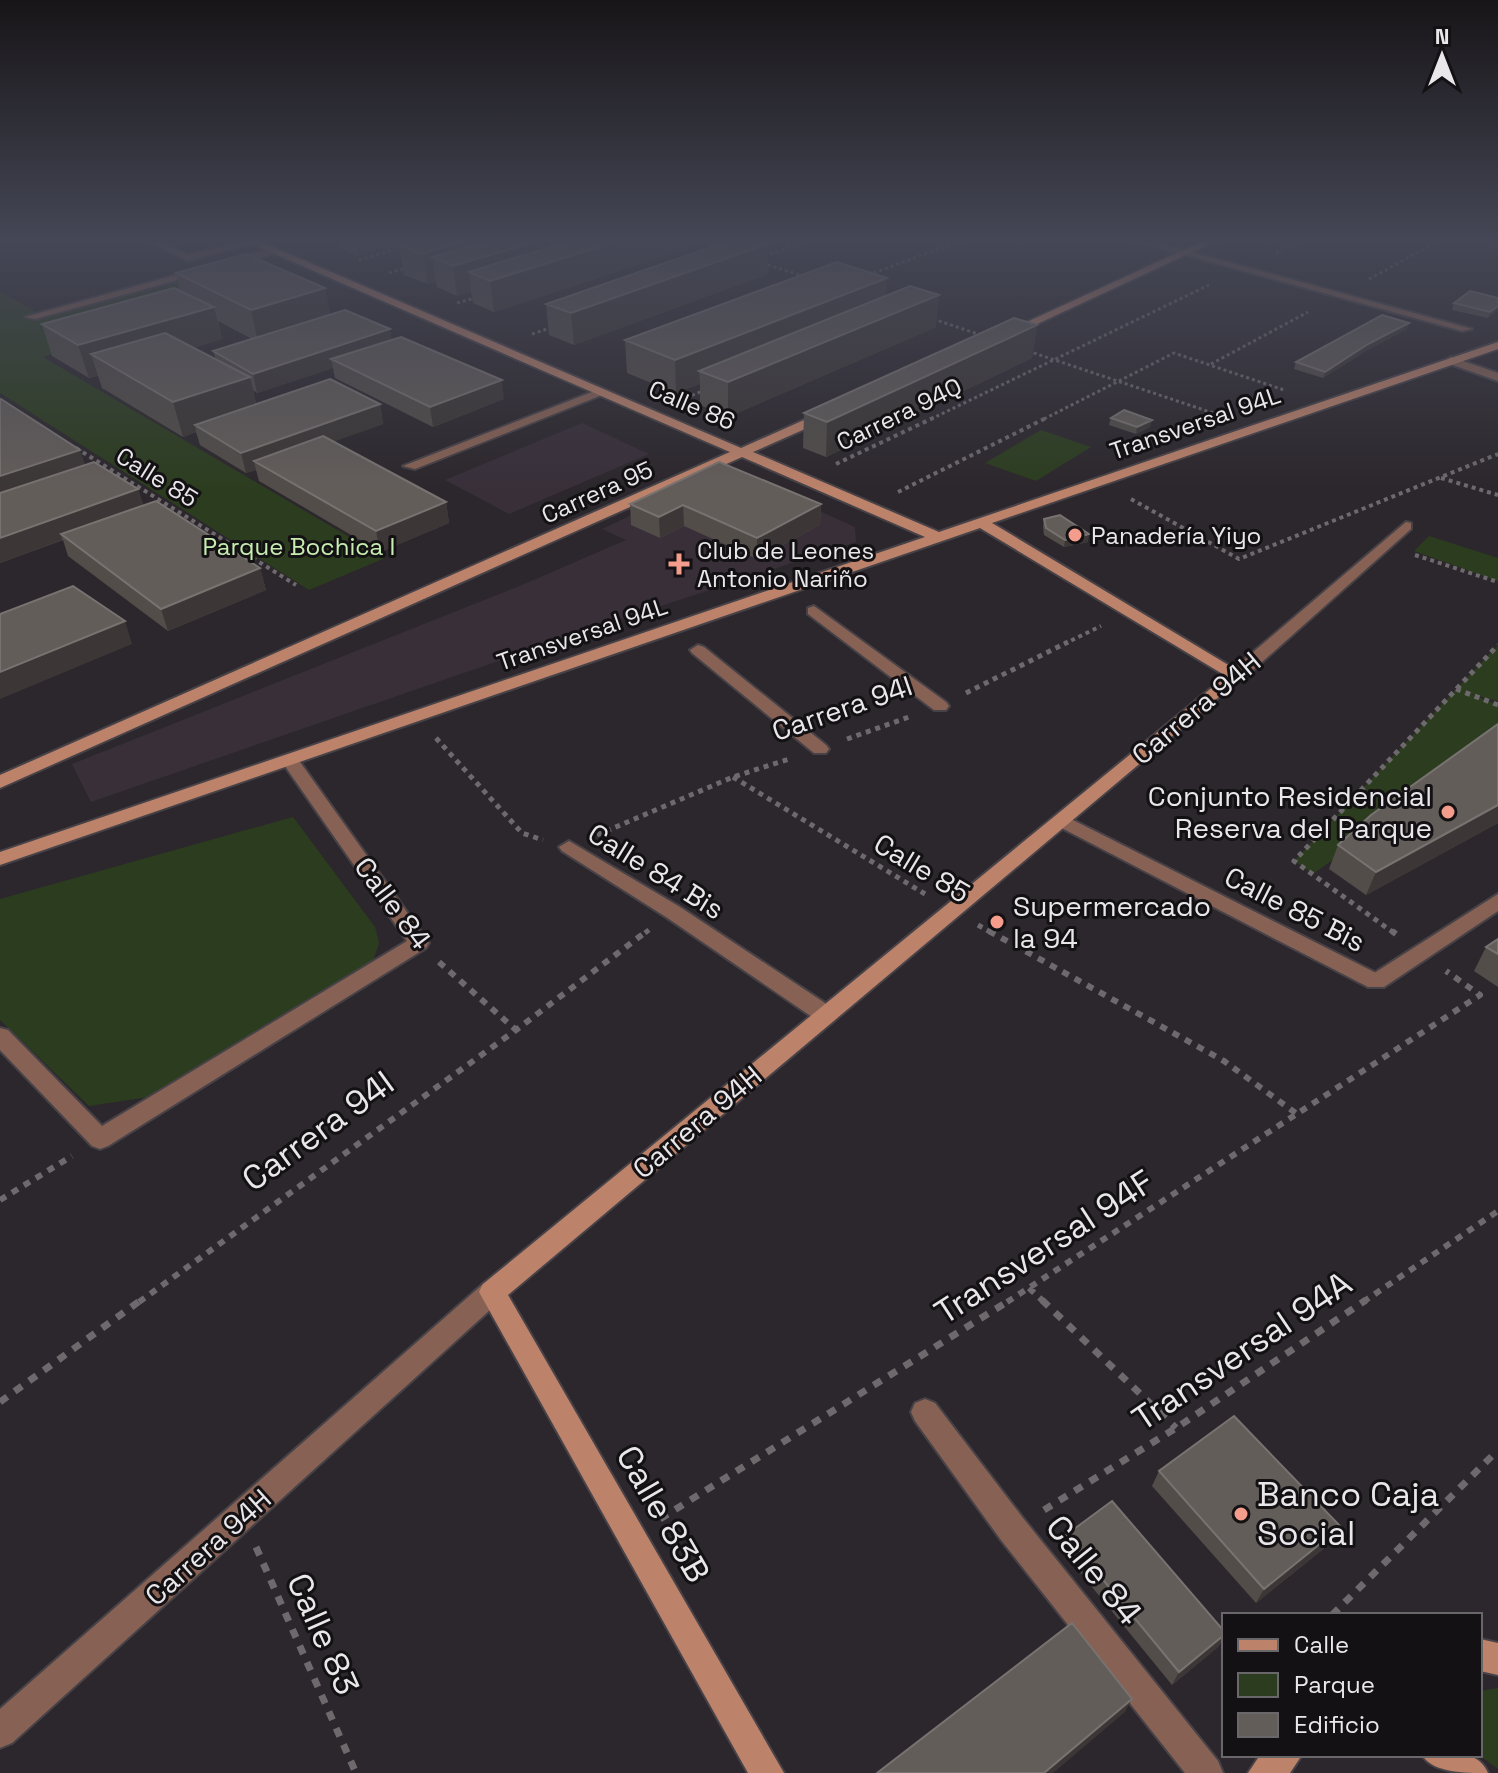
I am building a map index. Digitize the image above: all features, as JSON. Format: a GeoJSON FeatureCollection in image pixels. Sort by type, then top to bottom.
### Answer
{"type":"FeatureCollection","features":[{"type":"Feature","properties":{"kind":"street","name":"Calle 86"},"geometry":{"type":"LineString","coordinates":[[441,324],[938,537]]}},
{"type":"Feature","properties":{"kind":"street"},"geometry":{"type":"LineString","coordinates":[[995,339],[1029,324]]}},
{"type":"Feature","properties":{"kind":"street"},"geometry":{"type":"LineString","coordinates":[[1446,324],[1466,329]]}},
{"type":"Feature","properties":{"kind":"street","name":"Transversal 94L"},"geometry":{"type":"LineString","coordinates":[[0,859],[1498,345]]}},
{"type":"Feature","properties":{"kind":"street"},"geometry":{"type":"LineString","coordinates":[[1451,361],[1498,377]]}},
{"type":"Feature","properties":{"kind":"street"},"geometry":{"type":"LineString","coordinates":[[410,466],[601,393]]}},
{"type":"Feature","properties":{"kind":"street","name":"Carrera 95"},"geometry":{"type":"LineString","coordinates":[[0,782],[840,409]]}},
{"type":"Feature","properties":{"kind":"street"},"geometry":{"type":"LineString","coordinates":[[980,522],[1237,675]]}},
{"type":"Feature","properties":{"kind":"street","name":"Carrera 94H"},"geometry":{"type":"LineString","coordinates":[[0,1731],[492,1292],[1237,675],[1406,526]]}},
{"type":"Feature","properties":{"kind":"street"},"geometry":{"type":"LineString","coordinates":[[814,611],[940,706]]}},
{"type":"Feature","properties":{"kind":"street"},"geometry":{"type":"LineString","coordinates":[[698,650],[820,749]]}},
{"type":"Feature","properties":{"kind":"street","name":"Calle 84"},"geometry":{"type":"LineString","coordinates":[[289,759],[419,943]]}},
{"type":"Feature","properties":{"kind":"street","name":"Calle 85 Bis"},"geometry":{"type":"LineString","coordinates":[[1061,820],[1376,982],[1419,951]]}},
{"type":"Feature","properties":{"kind":"street","name":"Calle 84 Bis"},"geometry":{"type":"LineString","coordinates":[[569,847],[673,912],[826,1015]]}},
{"type":"Feature","properties":{"kind":"street"},"geometry":{"type":"LineString","coordinates":[[1419,951],[1498,901]]}},
{"type":"Feature","properties":{"kind":"street"},"geometry":{"type":"LineString","coordinates":[[0,1036],[100,1139],[419,943]]}},
{"type":"Feature","properties":{"kind":"street","name":"Calle 83B"},"geometry":{"type":"LineString","coordinates":[[492,1292],[767,1773]]}},
{"type":"Feature","properties":{"kind":"street","name":"Calle 84"},"geometry":{"type":"LineString","coordinates":[[925,1412],[1012,1529],[1206,1773]]}},
{"type":"Feature","properties":{"kind":"street"},"geometry":{"type":"LineString","coordinates":[[1265,1773],[1283,1757]]}},
{"type":"Feature","properties":{"kind":"street"},"geometry":{"type":"LineString","coordinates":[[1443,1757],[1471,1773]]}},
{"type":"Feature","properties":{"kind":"path"},"geometry":{"type":"LineString","coordinates":[[519,338],[561,324]]}},
{"type":"Feature","properties":{"kind":"path"},"geometry":{"type":"LineString","coordinates":[[947,324],[1221,415]]}},
{"type":"Feature","properties":{"kind":"path","name":"Carrera 94Q"},"geometry":{"type":"LineString","coordinates":[[831,467],[1128,324]]}},
{"type":"Feature","properties":{"kind":"path"},"geometry":{"type":"LineString","coordinates":[[894,494],[1174,353],[1291,393]]}},
{"type":"Feature","properties":{"kind":"path"},"geometry":{"type":"LineString","coordinates":[[669,405],[713,387]]}},
{"type":"Feature","properties":{"kind":"path","name":"Calle 85"},"geometry":{"type":"LineString","coordinates":[[67,442],[296,585]]}},
{"type":"Feature","properties":{"kind":"path"},"geometry":{"type":"LineString","coordinates":[[1124,496],[1239,559],[1498,454]]}},
{"type":"Feature","properties":{"kind":"path"},"geometry":{"type":"LineString","coordinates":[[1440,477],[1498,495]]}},
{"type":"Feature","properties":{"kind":"path"},"geometry":{"type":"LineString","coordinates":[[1383,545],[1498,582]]}},
{"type":"Feature","properties":{"kind":"path","name":"Carrera 94I"},"geometry":{"type":"LineString","coordinates":[[569,847],[733,777],[940,706],[1129,611]]}},
{"type":"Feature","properties":{"kind":"path"},"geometry":{"type":"LineString","coordinates":[[1419,951],[1294,861],[1498,645]]}},
{"type":"Feature","properties":{"kind":"path"},"geometry":{"type":"LineString","coordinates":[[1456,689],[1498,705]]}},
{"type":"Feature","properties":{"kind":"path","name":"Calle 84 Bis"},"geometry":{"type":"LineString","coordinates":[[433,734],[522,833],[569,847]]}},
{"type":"Feature","properties":{"kind":"path","name":"Calle 85"},"geometry":{"type":"LineString","coordinates":[[733,777],[952,911],[1224,1061],[1297,1114]]}},
{"type":"Feature","properties":{"kind":"path","name":"Carrera 94I"},"geometry":{"type":"LineString","coordinates":[[0,1402],[516,1030],[673,912]]}},
{"type":"Feature","properties":{"kind":"path","name":"Calle 84"},"geometry":{"type":"LineString","coordinates":[[419,943],[516,1030]]}},
{"type":"Feature","properties":{"kind":"path","name":"Transversal 94F"},"geometry":{"type":"LineString","coordinates":[[632,1536],[1029,1288],[1480,995],[1419,951]]}},
{"type":"Feature","properties":{"kind":"path"},"geometry":{"type":"LineString","coordinates":[[0,1200],[100,1139]]}},
{"type":"Feature","properties":{"kind":"path","name":"Transversal 94A"},"geometry":{"type":"LineString","coordinates":[[1012,1529],[1176,1428],[1498,1211]]}},
{"type":"Feature","properties":{"kind":"path"},"geometry":{"type":"LineString","coordinates":[[1029,1288],[1176,1428]]}},
{"type":"Feature","properties":{"kind":"path"},"geometry":{"type":"LineString","coordinates":[[1334,1613],[1498,1450]]}},
{"type":"Feature","properties":{"kind":"path","name":"Calle 83"},"geometry":{"type":"LineString","coordinates":[[243,1517],[356,1773]]}},
{"type":"Feature","properties":{"kind":"shaded area"},"geometry":{"type":"Polygon","coordinates":[[[582,423],[649,454],[509,514],[445,480],[582,423]]]}},
{"type":"Feature","properties":{"kind":"shaded area"},"geometry":{"type":"Polygon","coordinates":[[[710,478],[746,478],[855,527],[856,542],[591,629],[91,802],[72,764],[517,587],[626,540],[602,529],[710,478]]]}},
{"type":"Feature","properties":{"kind":"green space","name":"Parque Bochica I"},"geometry":{"type":"Polygon","coordinates":[[[0,324],[154,324],[43,357],[385,558],[309,590],[0,393],[0,324]]]}},
{"type":"Feature","properties":{"kind":"green space"},"geometry":{"type":"Polygon","coordinates":[[[1041,430],[1091,447],[1036,481],[985,463],[1041,430]]]}},
{"type":"Feature","properties":{"kind":"green space"},"geometry":{"type":"Polygon","coordinates":[[[1429,536],[1498,558],[1498,581],[1414,551],[1429,536]]]}},
{"type":"Feature","properties":{"kind":"green space"},"geometry":{"type":"Polygon","coordinates":[[[1498,645],[1498,701],[1471,694],[1498,705],[1498,740],[1313,874],[1294,861],[1498,645]]]}},
{"type":"Feature","properties":{"kind":"green space"},"geometry":{"type":"Polygon","coordinates":[[[293,817],[375,927],[379,943],[371,967],[168,1094],[89,1106],[0,1020],[0,899],[293,817]]]}},
{"type":"Feature","properties":{"kind":"green space"},"geometry":{"type":"Polygon","coordinates":[[[1498,1688],[1498,1769],[1482,1757],[1482,1691],[1498,1688]]]}},
{"type":"Feature","properties":{"kind":"building"},"geometry":{"type":"Polygon","coordinates":[[[43,324],[154,324],[78,345],[43,324]]]}},
{"type":"Feature","properties":{"kind":"building"},"geometry":{"type":"Polygon","coordinates":[[[301,324],[378,324],[390,329],[253,374],[213,351],[301,324]]]}},
{"type":"Feature","properties":{"kind":"building"},"geometry":{"type":"Polygon","coordinates":[[[669,324],[769,324],[675,360],[625,340],[669,324]]]}},
{"type":"Feature","properties":{"kind":"building"},"geometry":{"type":"Polygon","coordinates":[[[816,324],[869,324],[728,382],[699,371],[816,324]]]}},
{"type":"Feature","properties":{"kind":"building"},"geometry":{"type":"Polygon","coordinates":[[[1001,324],[1037,325],[827,422],[804,413],[1001,324]]]}},
{"type":"Feature","properties":{"kind":"building"},"geometry":{"type":"Polygon","coordinates":[[[1366,324],[1408,324],[1368,344],[1325,372],[1296,362],[1366,324]]]}},
{"type":"Feature","properties":{"kind":"building"},"geometry":{"type":"Polygon","coordinates":[[[165,333],[250,377],[173,402],[91,354],[165,333]]]}},
{"type":"Feature","properties":{"kind":"building"},"geometry":{"type":"Polygon","coordinates":[[[401,337],[502,380],[430,407],[331,359],[401,337]]]}},
{"type":"Feature","properties":{"kind":"building"},"geometry":{"type":"Polygon","coordinates":[[[330,379],[380,404],[241,453],[195,425],[330,379]]]}},
{"type":"Feature","properties":{"kind":"building"},"geometry":{"type":"Polygon","coordinates":[[[1,399],[80,450],[0,476],[1,399]]]}},
{"type":"Feature","properties":{"kind":"building"},"geometry":{"type":"Polygon","coordinates":[[[1124,410],[1152,420],[1137,427],[1111,418],[1124,410]]]}},
{"type":"Feature","properties":{"kind":"building"},"geometry":{"type":"Polygon","coordinates":[[[323,436],[446,502],[376,531],[254,461],[323,436]]]}},
{"type":"Feature","properties":{"kind":"building"},"geometry":{"type":"Polygon","coordinates":[[[94,462],[138,489],[0,538],[0,493],[94,462]]]}},
{"type":"Feature","properties":{"kind":"building"},"geometry":{"type":"Polygon","coordinates":[[[719,462],[821,504],[757,538],[683,505],[659,517],[630,504],[719,462]]]}},
{"type":"Feature","properties":{"kind":"building"},"geometry":{"type":"Polygon","coordinates":[[[156,501],[260,568],[161,609],[61,534],[156,501]]]}},
{"type":"Feature","properties":{"kind":"building"},"geometry":{"type":"Polygon","coordinates":[[[1060,515],[1089,534],[1065,540],[1046,528],[1044,519],[1060,515]]]}},
{"type":"Feature","properties":{"kind":"building"},"geometry":{"type":"Polygon","coordinates":[[[73,586],[125,621],[0,672],[0,614],[73,586]]]}},
{"type":"Feature","properties":{"kind":"building","name":"Conjunto Residencial Reserva del Parque"},"geometry":{"type":"Polygon","coordinates":[[[1498,724],[1498,805],[1376,872],[1338,845],[1371,815],[1498,724]]]}},
{"type":"Feature","properties":{"kind":"building"},"geometry":{"type":"Polygon","coordinates":[[[1498,939],[1498,954],[1486,947],[1498,939]]]}},
{"type":"Feature","properties":{"kind":"building","name":"Banco Caja Social"},"geometry":{"type":"Polygon","coordinates":[[[1234,1416],[1341,1527],[1264,1589],[1159,1471],[1234,1416]]]}},
{"type":"Feature","properties":{"kind":"building"},"geometry":{"type":"Polygon","coordinates":[[[1112,1501],[1222,1629],[1222,1637],[1179,1672],[1066,1535],[1112,1501]]]}},
{"type":"Feature","properties":{"kind":"building"},"geometry":{"type":"Polygon","coordinates":[[[1072,1623],[1132,1699],[1044,1773],[877,1773],[1072,1623]]]}},
{"type":"Feature","properties":{"kind":"place","name":"Panadería Yiyo"},"geometry":{"type":"Point","coordinates":[1075,535]}},
{"type":"Feature","properties":{"kind":"place","name":"Club de Leones Antonio Nariño"},"geometry":{"type":"Point","coordinates":[679,564]}},
{"type":"Feature","properties":{"kind":"place","name":"Conjunto Residencial Reserva del Parque"},"geometry":{"type":"Point","coordinates":[1448,812]}},
{"type":"Feature","properties":{"kind":"place","name":"Supermercado la 94"},"geometry":{"type":"Point","coordinates":[997,922]}},
{"type":"Feature","properties":{"kind":"place","name":"Banco Caja Social"},"geometry":{"type":"Point","coordinates":[1241,1514]}}]}
